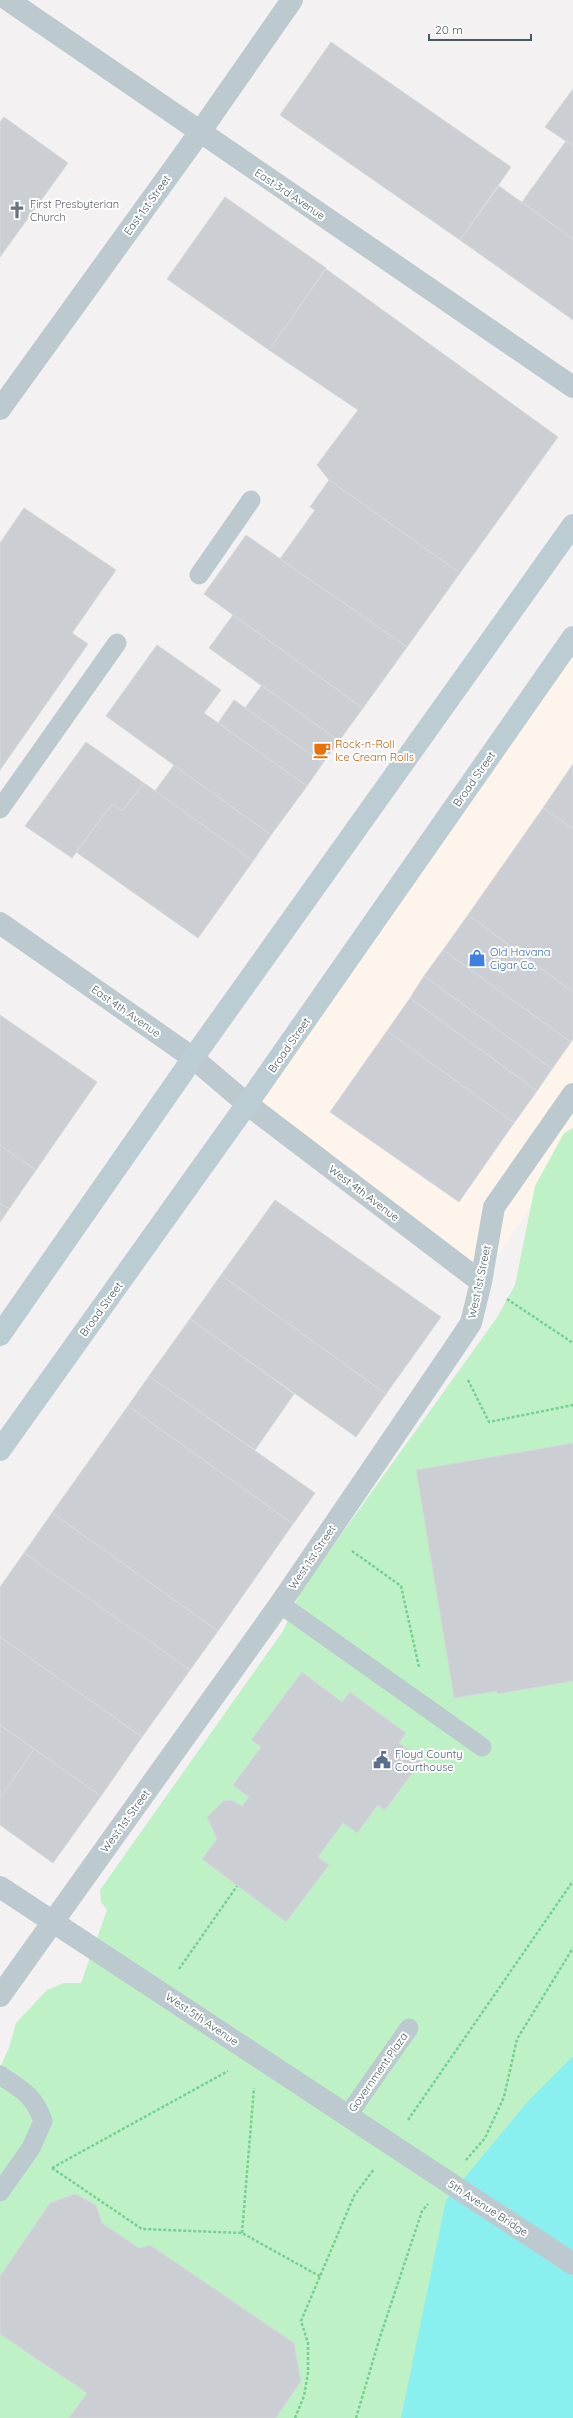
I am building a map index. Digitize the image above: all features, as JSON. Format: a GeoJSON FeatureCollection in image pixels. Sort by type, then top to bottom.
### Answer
{"type":"FeatureCollection","features":[{"type":"Feature","properties":{"kind":"main road"},"geometry":{"type":"LineString","coordinates":[[0,1336],[193,1058],[573,525]]}},
{"type":"Feature","properties":{"kind":"main road","name":"Broad Street"},"geometry":{"type":"LineString","coordinates":[[0,1450],[247,1104],[573,637]]}},
{"type":"Feature","properties":{"kind":"street","name":"East 3rd Avenue"},"geometry":{"type":"LineString","coordinates":[[8,0],[573,387]]}},
{"type":"Feature","properties":{"kind":"street","name":"East 1st Street"},"geometry":{"type":"LineString","coordinates":[[0,409],[200,132],[292,0]]}},
{"type":"Feature","properties":{"kind":"street","name":"East 4th Avenue"},"geometry":{"type":"LineString","coordinates":[[0,923],[193,1058],[247,1104]]}},
{"type":"Feature","properties":{"kind":"street","name":"West 1st Street"},"geometry":{"type":"LineString","coordinates":[[0,1996],[52,1921],[280,1604],[471,1323],[481,1282],[494,1207],[573,1094]]}},
{"type":"Feature","properties":{"kind":"street","name":"West 4th Avenue"},"geometry":{"type":"LineString","coordinates":[[247,1104],[481,1282]]}},
{"type":"Feature","properties":{"kind":"street","name":"West 5th Avenue"},"geometry":{"type":"LineString","coordinates":[[0,1886],[403,2152]]}},
{"type":"Feature","properties":{"kind":"street","name":"5th Avenue Bridge"},"geometry":{"type":"LineString","coordinates":[[403,2152],[573,2264]]}},
{"type":"Feature","properties":{"kind":"lane"},"geometry":{"type":"LineString","coordinates":[[199,575],[251,500]]}},
{"type":"Feature","properties":{"kind":"lane"},"geometry":{"type":"LineString","coordinates":[[0,809],[117,643]]}},
{"type":"Feature","properties":{"kind":"lane"},"geometry":{"type":"LineString","coordinates":[[280,1604],[482,1747]]}},
{"type":"Feature","properties":{"kind":"lane","name":"Government Plaza"},"geometry":{"type":"LineString","coordinates":[[348,2115],[408,2028]]}},
{"type":"Feature","properties":{"kind":"lane"},"geometry":{"type":"LineString","coordinates":[[0,2074],[24,2091],[37,2104],[42,2121],[38,2136],[0,2192]]}},
{"type":"Feature","properties":{"kind":"path"},"geometry":{"type":"LineString","coordinates":[[481,1282],[573,1343]]}},
{"type":"Feature","properties":{"kind":"path"},"geometry":{"type":"LineString","coordinates":[[453,1350],[489,1422],[573,1405]]}},
{"type":"Feature","properties":{"kind":"path"},"geometry":{"type":"LineString","coordinates":[[328,1534],[401,1586],[428,1708]]}},
{"type":"Feature","properties":{"kind":"path"},"geometry":{"type":"LineString","coordinates":[[163,1993],[237,1886]]}},
{"type":"Feature","properties":{"kind":"path"},"geometry":{"type":"LineString","coordinates":[[52,2168],[257,2055]]}},
{"type":"Feature","properties":{"kind":"path"},"geometry":{"type":"LineString","coordinates":[[242,2233],[257,2055]]}},
{"type":"Feature","properties":{"kind":"path"},"geometry":{"type":"LineString","coordinates":[[28,2152],[142,2229],[242,2233],[321,2277]]}},
{"type":"Feature","properties":{"kind":"shaded area"},"geometry":{"type":"Polygon","coordinates":[[[573,637],[573,1140],[481,1282],[247,1104],[573,637]]]}},
{"type":"Feature","properties":{"kind":"green space","name":"Floyd County Courthouse"},"geometry":{"type":"Polygon","coordinates":[[[573,1128],[573,2418],[0,2418],[0,2067],[9,2048],[16,2023],[47,1990],[64,1983],[81,1983],[107,1910],[101,1902],[100,1890],[283,1631],[302,1589],[496,1319],[515,1285],[535,1186],[564,1133],[573,1128]]]}},
{"type":"Feature","properties":{"kind":"water"},"geometry":{"type":"Polygon","coordinates":[[[573,2056],[573,2418],[401,2418],[446,2200],[528,2101],[573,2056]]]}},
{"type":"Feature","properties":{"kind":"building"},"geometry":{"type":"Polygon","coordinates":[[[331,42],[511,167],[460,240],[280,115],[331,42]]]}},
{"type":"Feature","properties":{"kind":"building"},"geometry":{"type":"Polygon","coordinates":[[[573,89],[573,146],[545,127],[573,89]]]}},
{"type":"Feature","properties":{"kind":"building","name":"First Presbyterian Church"},"geometry":{"type":"Polygon","coordinates":[[[4,117],[68,163],[0,257],[0,122],[4,117]]]}},
{"type":"Feature","properties":{"kind":"building"},"geometry":{"type":"Polygon","coordinates":[[[566,141],[573,146],[573,239],[522,202],[566,141]]]}},
{"type":"Feature","properties":{"kind":"building"},"geometry":{"type":"Polygon","coordinates":[[[499,186],[573,239],[573,320],[460,240],[499,186]]]}},
{"type":"Feature","properties":{"kind":"building"},"geometry":{"type":"Polygon","coordinates":[[[225,197],[326,268],[269,350],[167,279],[225,197]]]}},
{"type":"Feature","properties":{"kind":"building"},"geometry":{"type":"Polygon","coordinates":[[[326,269],[558,437],[460,573],[329,480],[317,465],[358,410],[269,350],[326,269]]]}},
{"type":"Feature","properties":{"kind":"building"},"geometry":{"type":"Polygon","coordinates":[[[329,480],[460,573],[407,647],[280,559],[315,510],[310,507],[329,480]]]}},
{"type":"Feature","properties":{"kind":"building"},"geometry":{"type":"Polygon","coordinates":[[[24,508],[116,570],[72,633],[88,644],[0,770],[0,543],[24,508]]]}},
{"type":"Feature","properties":{"kind":"building"},"geometry":{"type":"Polygon","coordinates":[[[246,535],[407,647],[363,708],[204,594],[246,535]]]}},
{"type":"Feature","properties":{"kind":"building"},"geometry":{"type":"Polygon","coordinates":[[[233,615],[363,708],[339,741],[209,648],[233,615]]]}},
{"type":"Feature","properties":{"kind":"building"},"geometry":{"type":"Polygon","coordinates":[[[157,645],[221,690],[204,713],[307,786],[271,835],[106,716],[157,645]]]}},
{"type":"Feature","properties":{"kind":"building"},"geometry":{"type":"Polygon","coordinates":[[[262,685],[339,741],[323,763],[245,708],[262,685]]]}},
{"type":"Feature","properties":{"kind":"building"},"geometry":{"type":"Polygon","coordinates":[[[234,700],[323,763],[307,786],[218,723],[234,700]]]}},
{"type":"Feature","properties":{"kind":"building"},"geometry":{"type":"Polygon","coordinates":[[[86,742],[144,783],[122,811],[112,804],[72,858],[25,826],[86,742]]]}},
{"type":"Feature","properties":{"kind":"building"},"geometry":{"type":"Polygon","coordinates":[[[573,764],[573,829],[543,808],[573,764]]]}},
{"type":"Feature","properties":{"kind":"building"},"geometry":{"type":"Polygon","coordinates":[[[174,765],[271,835],[253,861],[155,791],[174,765]]]}},
{"type":"Feature","properties":{"kind":"building"},"geometry":{"type":"Polygon","coordinates":[[[144,783],[253,861],[198,938],[76,852],[112,804],[122,811],[144,783]]]}},
{"type":"Feature","properties":{"kind":"building"},"geometry":{"type":"Polygon","coordinates":[[[543,808],[573,829],[573,992],[468,915],[543,808]]]}},
{"type":"Feature","properties":{"kind":"building"},"geometry":{"type":"Polygon","coordinates":[[[468,915],[573,992],[573,1039],[571,1042],[443,950],[468,915]]]}},
{"type":"Feature","properties":{"kind":"building"},"geometry":{"type":"Polygon","coordinates":[[[443,950],[571,1042],[552,1069],[424,976],[443,950]]]}},
{"type":"Feature","properties":{"kind":"building"},"geometry":{"type":"Polygon","coordinates":[[[424,976],[552,1069],[537,1091],[410,998],[424,976]]]}},
{"type":"Feature","properties":{"kind":"building"},"geometry":{"type":"Polygon","coordinates":[[[410,998],[537,1091],[514,1123],[387,1031],[410,998]]]}},
{"type":"Feature","properties":{"kind":"building"},"geometry":{"type":"Polygon","coordinates":[[[0,1015],[97,1082],[36,1170],[0,1145],[0,1015]]]}},
{"type":"Feature","properties":{"kind":"building"},"geometry":{"type":"Polygon","coordinates":[[[387,1031],[514,1123],[459,1202],[330,1112],[387,1031]]]}},
{"type":"Feature","properties":{"kind":"building"},"geometry":{"type":"Polygon","coordinates":[[[0,1145],[36,1170],[9,1209],[0,1203],[0,1145]]]}},
{"type":"Feature","properties":{"kind":"building"},"geometry":{"type":"Polygon","coordinates":[[[275,1200],[441,1317],[386,1394],[221,1275],[275,1200]]]}},
{"type":"Feature","properties":{"kind":"building"},"geometry":{"type":"Polygon","coordinates":[[[0,1203],[9,1209],[0,1222],[0,1203]]]}},
{"type":"Feature","properties":{"kind":"building"},"geometry":{"type":"Polygon","coordinates":[[[221,1275],[386,1394],[356,1437],[190,1319],[221,1275]]]}},
{"type":"Feature","properties":{"kind":"building"},"geometry":{"type":"Polygon","coordinates":[[[190,1319],[294,1394],[255,1450],[149,1376],[190,1319]]]}},
{"type":"Feature","properties":{"kind":"building"},"geometry":{"type":"Polygon","coordinates":[[[149,1376],[315,1493],[293,1524],[128,1406],[149,1376]]]}},
{"type":"Feature","properties":{"kind":"building"},"geometry":{"type":"Polygon","coordinates":[[[128,1406],[293,1524],[218,1631],[52,1513],[128,1406]]]}},
{"type":"Feature","properties":{"kind":"building"},"geometry":{"type":"Polygon","coordinates":[[[573,1443],[573,1681],[497,1694],[497,1691],[454,1698],[416,1470],[573,1443]]]}},
{"type":"Feature","properties":{"kind":"building"},"geometry":{"type":"Polygon","coordinates":[[[52,1513],[218,1631],[190,1670],[24,1553],[52,1513]]]}},
{"type":"Feature","properties":{"kind":"building"},"geometry":{"type":"Polygon","coordinates":[[[24,1553],[190,1670],[142,1737],[0,1637],[0,1587],[24,1553]]]}},
{"type":"Feature","properties":{"kind":"building"},"geometry":{"type":"Polygon","coordinates":[[[0,1637],[142,1737],[101,1796],[0,1725],[0,1637]]]}},
{"type":"Feature","properties":{"kind":"building"},"geometry":{"type":"Polygon","coordinates":[[[302,1672],[342,1702],[350,1692],[406,1733],[399,1743],[422,1760],[385,1810],[378,1805],[357,1833],[343,1823],[318,1857],[329,1865],[286,1922],[202,1859],[217,1839],[207,1817],[223,1801],[231,1800],[242,1806],[249,1797],[233,1785],[261,1747],[251,1740],[302,1672]]]}},
{"type":"Feature","properties":{"kind":"building"},"geometry":{"type":"Polygon","coordinates":[[[0,1725],[34,1749],[0,1798],[0,1725]]]}},
{"type":"Feature","properties":{"kind":"building"},"geometry":{"type":"Polygon","coordinates":[[[34,1749],[101,1796],[53,1863],[0,1825],[0,1798],[34,1749]]]}},
{"type":"Feature","properties":{"kind":"building"},"geometry":{"type":"Polygon","coordinates":[[[75,2194],[96,2205],[102,2223],[139,2248],[150,2245],[294,2343],[301,2381],[276,2418],[69,2418],[87,2393],[0,2334],[0,2276],[50,2203],[75,2194]]]}},
{"type":"Feature","properties":{"kind":"place","name":"First Presbyterian Church"},"geometry":{"type":"Point","coordinates":[17,210]}},
{"type":"Feature","properties":{"kind":"place","name":"Rock-n-Roll Ice Cream Rolls"},"geometry":{"type":"Point","coordinates":[322,750]}},
{"type":"Feature","properties":{"kind":"place","name":"Old Havana Cigar Co."},"geometry":{"type":"Point","coordinates":[477,958]}},
{"type":"Feature","properties":{"kind":"place","name":"Floyd County Courthouse"},"geometry":{"type":"Point","coordinates":[382,1760]}}]}
